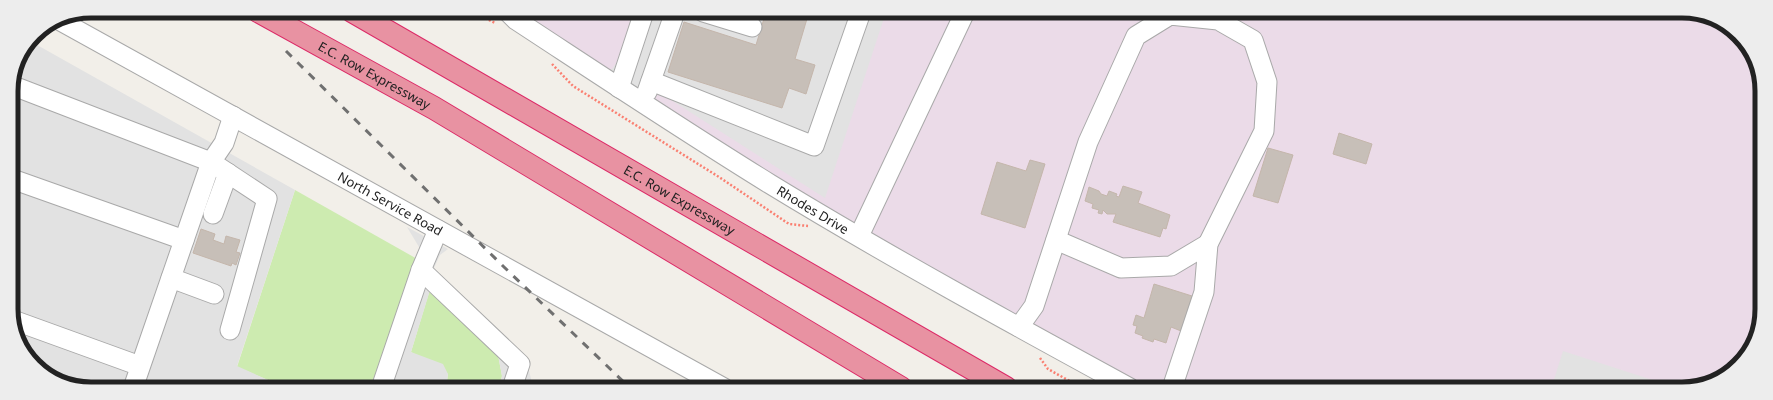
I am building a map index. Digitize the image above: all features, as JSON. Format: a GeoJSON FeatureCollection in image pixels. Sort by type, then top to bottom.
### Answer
{"type":"FeatureCollection","features":[{"type":"Feature","properties":{"kind":"highway","name":"E.C. Row Expressway"},"geometry":{"type":"LineString","coordinates":[[271,18],[434,108],[891,382]]}},
{"type":"Feature","properties":{"kind":"highway","name":"E.C. Row Expressway"},"geometry":{"type":"LineString","coordinates":[[364,18],[996,382]]}},
{"type":"Feature","properties":{"kind":"street"},"geometry":{"type":"LineString","coordinates":[[619,88],[642,18]]}},
{"type":"Feature","properties":{"kind":"street"},"geometry":{"type":"LineString","coordinates":[[643,103],[673,18]]}},
{"type":"Feature","properties":{"kind":"street"},"geometry":{"type":"LineString","coordinates":[[723,18],[752,27]]}},
{"type":"Feature","properties":{"kind":"street"},"geometry":{"type":"LineString","coordinates":[[651,81],[814,146],[859,18]]}},
{"type":"Feature","properties":{"kind":"street"},"geometry":{"type":"LineString","coordinates":[[859,236],[962,18]]}},
{"type":"Feature","properties":{"kind":"street"},"geometry":{"type":"LineString","coordinates":[[1019,328],[1034,306],[1088,142],[1136,36],[1165,18]]}},
{"type":"Feature","properties":{"kind":"street"},"geometry":{"type":"LineString","coordinates":[[1174,382],[1204,292],[1208,244],[1264,131],[1267,82],[1253,40],[1218,20],[1199,18]]}},
{"type":"Feature","properties":{"kind":"street","name":"Rhodes Drive"},"geometry":{"type":"LineString","coordinates":[[505,19],[516,20],[619,88],[771,184],[1019,328],[1119,382]]}},
{"type":"Feature","properties":{"kind":"street","name":"North Service Road"},"geometry":{"type":"LineString","coordinates":[[65,23],[713,382]]}},
{"type":"Feature","properties":{"kind":"street"},"geometry":{"type":"LineString","coordinates":[[18,88],[211,162],[267,199],[230,330]]}},
{"type":"Feature","properties":{"kind":"street"},"geometry":{"type":"LineString","coordinates":[[135,382],[211,162],[224,143],[232,116]]}},
{"type":"Feature","properties":{"kind":"street"},"geometry":{"type":"LineString","coordinates":[[213,214],[228,173]]}},
{"type":"Feature","properties":{"kind":"street"},"geometry":{"type":"LineString","coordinates":[[18,181],[184,240]]}},
{"type":"Feature","properties":{"kind":"street"},"geometry":{"type":"LineString","coordinates":[[383,382],[421,270],[438,230]]}},
{"type":"Feature","properties":{"kind":"street"},"geometry":{"type":"LineString","coordinates":[[1056,240],[1121,268],[1171,266],[1208,244]]}},
{"type":"Feature","properties":{"kind":"street"},"geometry":{"type":"LineString","coordinates":[[421,270],[520,364],[514,382]]}},
{"type":"Feature","properties":{"kind":"street"},"geometry":{"type":"LineString","coordinates":[[171,278],[214,294]]}},
{"type":"Feature","properties":{"kind":"street"},"geometry":{"type":"LineString","coordinates":[[19,322],[140,366]]}},
{"type":"Feature","properties":{"kind":"path"},"geometry":{"type":"LineString","coordinates":[[548,60],[573,86],[719,177],[789,224]]}},
{"type":"Feature","properties":{"kind":"path"},"geometry":{"type":"LineString","coordinates":[[1037,353],[1048,370],[1071,382]]}},
{"type":"Feature","properties":{"kind":"shaded area"},"geometry":{"type":"Polygon","coordinates":[[[530,18],[1687,18],[1701,20],[1719,28],[1734,39],[1743,50],[1754,77],[1754,323],[1745,346],[1734,361],[1719,372],[1701,380],[1687,382],[1136,382],[1004,310],[823,207],[602,68],[530,18]]]}},
{"type":"Feature","properties":{"kind":"shaded area"},"geometry":{"type":"Polygon","coordinates":[[[632,18],[764,18],[756,45],[684,22],[668,72],[782,108],[789,88],[806,94],[815,65],[795,59],[807,18],[884,18],[825,198],[657,91],[652,100],[606,71],[612,69],[617,62],[632,18]]]}},
{"type":"Feature","properties":{"kind":"shaded area"},"geometry":{"type":"Polygon","coordinates":[[[35,44],[295,190],[237,366],[268,380],[267,382],[77,381],[54,372],[39,361],[33,354],[22,333],[19,323],[18,309],[18,86],[22,67],[30,50],[35,44]]]}},
{"type":"Feature","properties":{"kind":"shaded area"},"geometry":{"type":"Polygon","coordinates":[[[407,227],[448,249],[440,255],[434,268],[526,357],[532,382],[500,382],[502,376],[498,355],[431,287],[411,352],[443,364],[448,374],[447,382],[372,382],[419,260],[419,247],[407,227]]]}},
{"type":"Feature","properties":{"kind":"shaded area"},"geometry":{"type":"Polygon","coordinates":[[[1563,351],[1659,382],[1553,382],[1563,351]]]}},
{"type":"Feature","properties":{"kind":"green space"},"geometry":{"type":"Polygon","coordinates":[[[295,190],[419,260],[372,382],[273,382],[237,367],[295,190]]]}},
{"type":"Feature","properties":{"kind":"green space"},"geometry":{"type":"Polygon","coordinates":[[[431,286],[498,355],[502,376],[500,382],[447,382],[448,374],[411,352],[431,286]]]}},
{"type":"Feature","properties":{"kind":"building"},"geometry":{"type":"Polygon","coordinates":[[[764,18],[807,18],[795,59],[815,65],[806,94],[789,88],[782,108],[668,72],[684,22],[756,45],[764,18]]]}},
{"type":"Feature","properties":{"kind":"building"},"geometry":{"type":"Polygon","coordinates":[[[1339,133],[1372,144],[1366,164],[1333,154],[1339,133]]]}},
{"type":"Feature","properties":{"kind":"building"},"geometry":{"type":"Polygon","coordinates":[[[1268,148],[1293,155],[1278,203],[1253,196],[1268,148]]]}},
{"type":"Feature","properties":{"kind":"building"},"geometry":{"type":"Polygon","coordinates":[[[1030,160],[1045,164],[1025,228],[981,214],[997,162],[1026,171],[1030,160]]]}},
{"type":"Feature","properties":{"kind":"building"},"geometry":{"type":"Polygon","coordinates":[[[1123,186],[1142,192],[1138,203],[1170,215],[1166,229],[1163,228],[1160,237],[1113,222],[1116,214],[1107,214],[1103,210],[1102,214],[1098,213],[1099,210],[1092,208],[1093,204],[1085,201],[1089,187],[1107,196],[1109,191],[1117,194],[1116,196],[1119,197],[1123,186]]]}},
{"type":"Feature","properties":{"kind":"building"},"geometry":{"type":"Polygon","coordinates":[[[201,229],[215,234],[213,240],[224,244],[226,236],[240,240],[236,252],[240,253],[236,265],[232,263],[231,266],[193,253],[201,229]]]}},
{"type":"Feature","properties":{"kind":"building"},"geometry":{"type":"Polygon","coordinates":[[[1154,284],[1192,296],[1181,331],[1171,327],[1166,343],[1154,339],[1153,342],[1142,338],[1143,336],[1135,333],[1137,326],[1133,325],[1136,315],[1144,318],[1154,284]]]}},
{"type":"Feature","properties":{"kind":"railway"},"geometry":{"type":"LineString","coordinates":[[286,51],[504,267],[624,382]]}}]}
